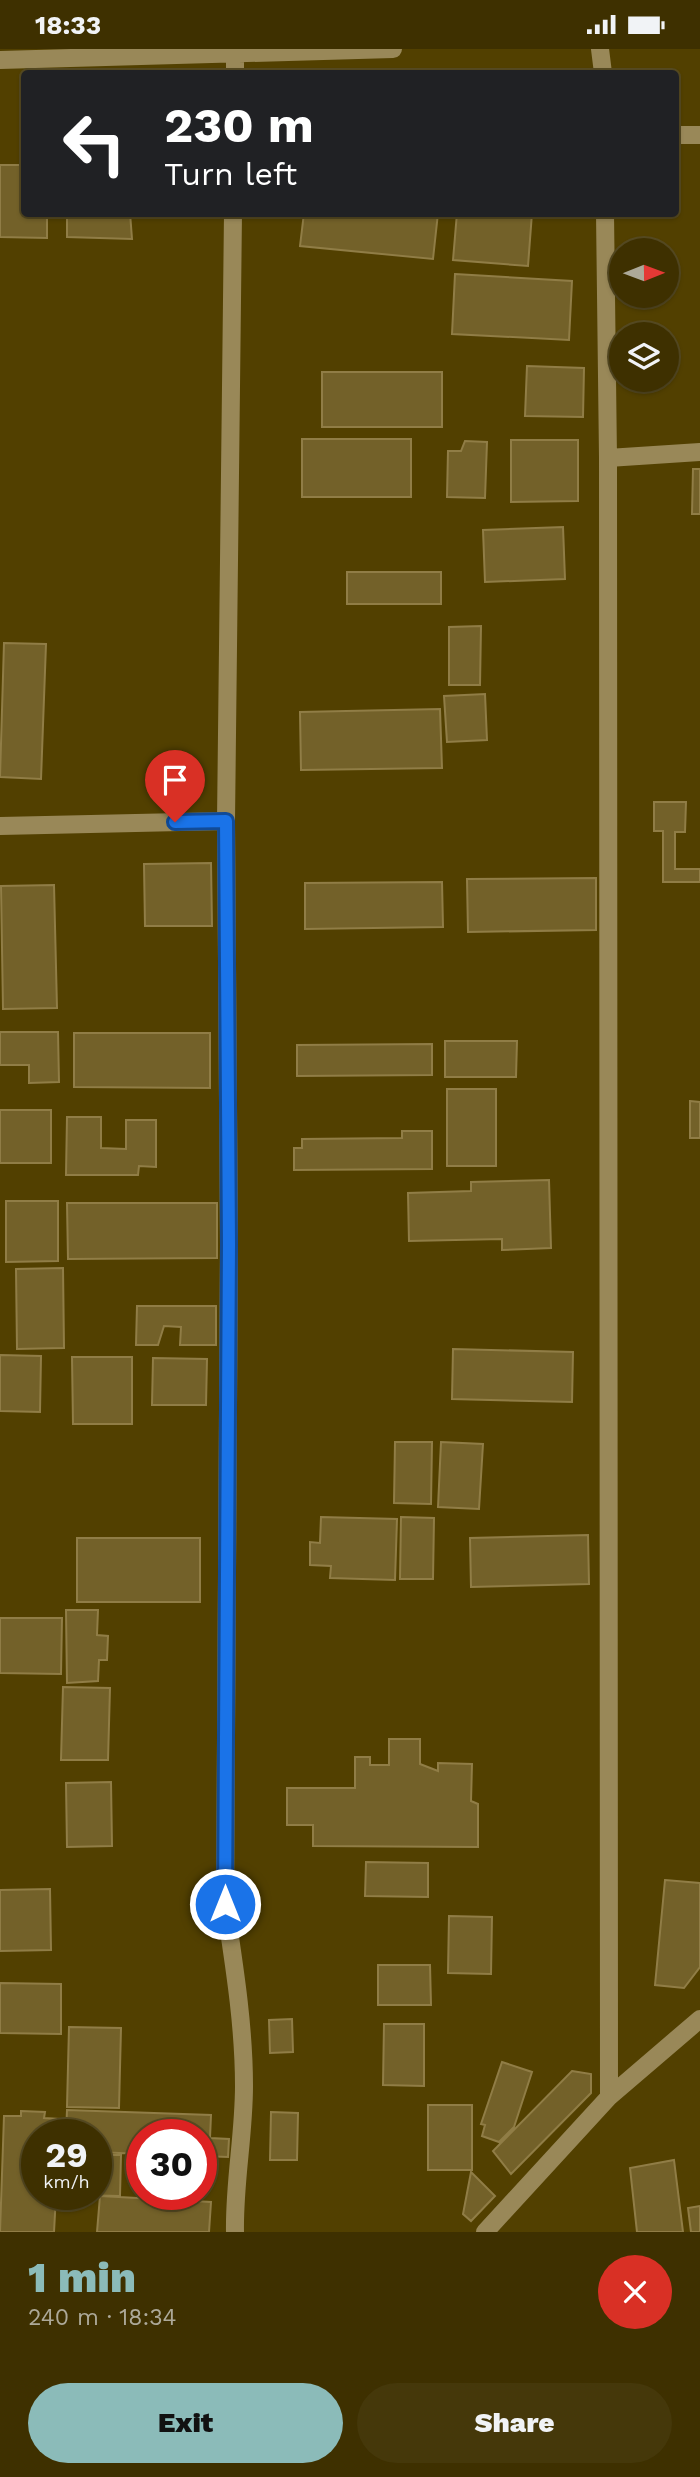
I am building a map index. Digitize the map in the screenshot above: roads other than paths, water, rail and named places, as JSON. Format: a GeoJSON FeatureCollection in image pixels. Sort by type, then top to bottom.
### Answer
{"type":"FeatureCollection","features":[{"type":"Feature","properties":{"kind":"street"},"geometry":{"type":"LineString","coordinates":[[0,60],[235,51],[393,49]]}},
{"type":"Feature","properties":{"kind":"street"},"geometry":{"type":"LineString","coordinates":[[600,49],[603,70]]}},
{"type":"Feature","properties":{"kind":"street"},"geometry":{"type":"LineString","coordinates":[[235,51],[235,70]]}},
{"type":"Feature","properties":{"kind":"street"},"geometry":{"type":"LineString","coordinates":[[679,135],[700,135]]}},
{"type":"Feature","properties":{"kind":"street"},"geometry":{"type":"LineString","coordinates":[[233,217],[226,821],[229,1244],[225,1904],[240,2008],[244,2088],[234,2198],[235,2232]]}},
{"type":"Feature","properties":{"kind":"street"},"geometry":{"type":"LineString","coordinates":[[605,217],[608,458],[609,2097]]}},
{"type":"Feature","properties":{"kind":"street"},"geometry":{"type":"LineString","coordinates":[[608,458],[700,452]]}},
{"type":"Feature","properties":{"kind":"street"},"geometry":{"type":"LineString","coordinates":[[0,826],[226,821]]}},
{"type":"Feature","properties":{"kind":"street"},"geometry":{"type":"LineString","coordinates":[[485,2232],[609,2097],[700,2019]]}}]}
